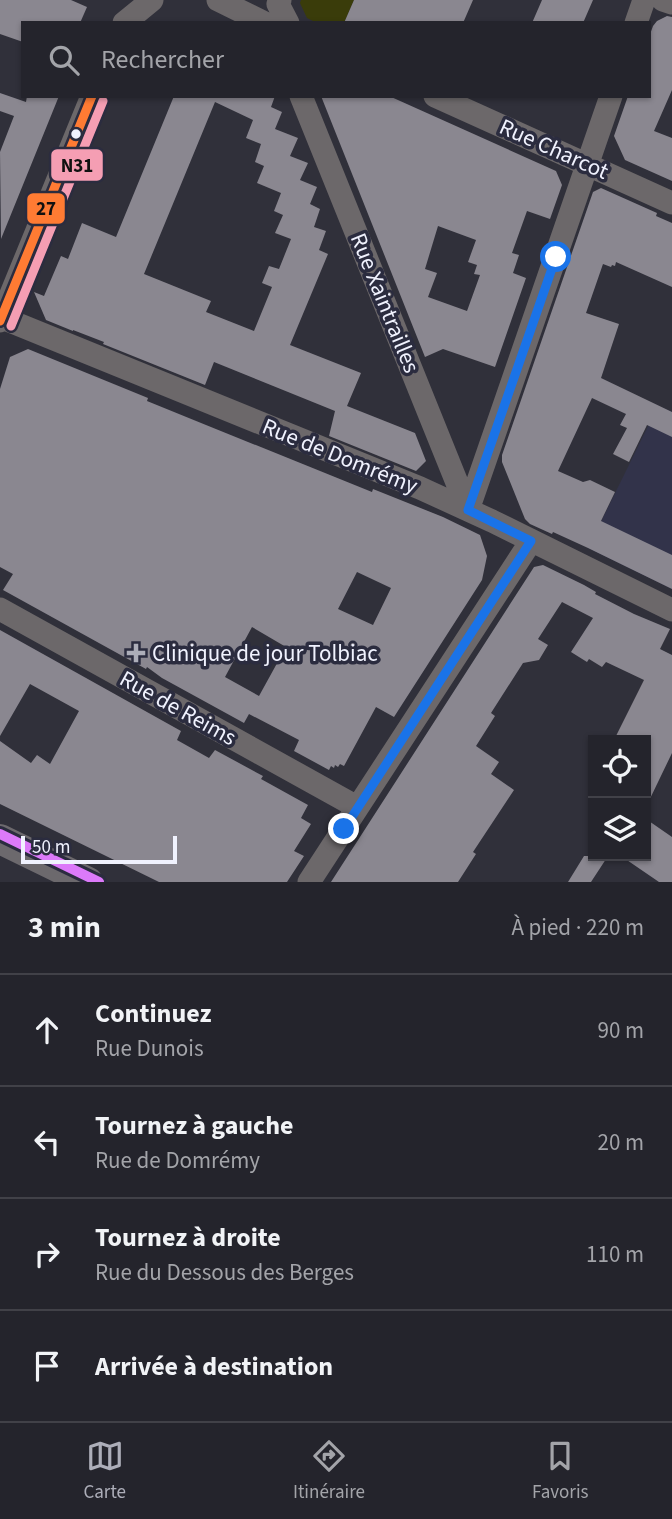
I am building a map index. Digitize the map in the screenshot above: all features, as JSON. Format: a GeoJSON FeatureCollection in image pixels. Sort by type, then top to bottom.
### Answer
{"type":"FeatureCollection","features":[{"type":"Feature","properties":{"kind":"main road"},"geometry":{"type":"LineString","coordinates":[[0,839],[88,882]]}},
{"type":"Feature","properties":{"kind":"street"},"geometry":{"type":"LineString","coordinates":[[121,0],[123,21]]}},
{"type":"Feature","properties":{"kind":"street"},"geometry":{"type":"LineString","coordinates":[[126,21],[152,0]]}},
{"type":"Feature","properties":{"kind":"street"},"geometry":{"type":"LineString","coordinates":[[218,0],[261,21]]}},
{"type":"Feature","properties":{"kind":"street"},"geometry":{"type":"LineString","coordinates":[[637,21],[644,0]]}},
{"type":"Feature","properties":{"kind":"street"},"geometry":{"type":"LineString","coordinates":[[663,0],[672,3]]}},
{"type":"Feature","properties":{"kind":"street"},"geometry":{"type":"LineString","coordinates":[[0,319],[91,98]]}},
{"type":"Feature","properties":{"kind":"street","name":"Rue Xaintrailles"},"geometry":{"type":"LineString","coordinates":[[303,98],[468,510]]}},
{"type":"Feature","properties":{"kind":"street","name":"Rue Charcot"},"geometry":{"type":"LineString","coordinates":[[440,98],[672,202]]}},
{"type":"Feature","properties":{"kind":"street"},"geometry":{"type":"LineString","coordinates":[[468,510],[610,98]]}},
{"type":"Feature","properties":{"kind":"street","name":"Rue de Domrémy"},"geometry":{"type":"LineString","coordinates":[[0,319],[420,488],[672,610]]}},
{"type":"Feature","properties":{"kind":"street"},"geometry":{"type":"LineString","coordinates":[[309,882],[531,541]]}},
{"type":"Feature","properties":{"kind":"street","name":"Rue de Reims"},"geometry":{"type":"LineString","coordinates":[[0,608],[357,807]]}},
{"type":"Feature","properties":{"kind":"shaded area"},"geometry":{"type":"Polygon","coordinates":[[[301,0],[354,0],[345,21],[313,21],[307,18],[301,0]]]}},
{"type":"Feature","properties":{"kind":"shaded area"},"geometry":{"type":"Polygon","coordinates":[[[658,406],[672,412],[672,589],[588,548],[658,406]]]}},
{"type":"Feature","properties":{"kind":"building"},"geometry":{"type":"Polygon","coordinates":[[[0,0],[71,0],[87,7],[81,21],[21,21],[21,41],[0,34],[0,0]]]}},
{"type":"Feature","properties":{"kind":"building"},"geometry":{"type":"Polygon","coordinates":[[[354,0],[473,0],[464,21],[345,21],[354,0]]]}},
{"type":"Feature","properties":{"kind":"building"},"geometry":{"type":"Polygon","coordinates":[[[542,0],[593,0],[584,21],[533,21],[542,0]]]}},
{"type":"Feature","properties":{"kind":"building"},"geometry":{"type":"Polygon","coordinates":[[[667,16],[672,17],[672,90],[654,131],[672,138],[672,181],[625,160],[614,136],[627,98],[651,98],[651,32],[657,21],[667,16]]]}},
{"type":"Feature","properties":{"kind":"building"},"geometry":{"type":"Polygon","coordinates":[[[0,93],[26,102],[27,98],[58,98],[1,239],[0,152],[14,116],[0,111],[0,93]]]}},
{"type":"Feature","properties":{"kind":"building"},"geometry":{"type":"Polygon","coordinates":[[[173,98],[274,98],[271,107],[282,112],[275,129],[298,138],[290,156],[308,163],[300,180],[317,187],[310,204],[320,209],[314,227],[326,231],[319,250],[328,254],[290,345],[361,373],[347,406],[415,433],[426,461],[416,471],[329,436],[335,411],[214,362],[205,385],[46,320],[34,292],[44,296],[61,256],[68,259],[82,223],[116,237],[173,98]],[[215,102],[144,274],[211,301],[206,312],[254,331],[272,287],[262,283],[269,266],[279,269],[291,239],[275,233],[283,215],[274,211],[281,193],[257,183],[264,166],[255,162],[261,144],[246,138],[253,120],[215,102]]]}},
{"type":"Feature","properties":{"kind":"building"},"geometry":{"type":"Polygon","coordinates":[[[322,98],[393,98],[556,171],[562,185],[550,219],[527,211],[512,253],[519,255],[513,273],[526,278],[495,367],[443,349],[425,357],[322,98]],[[438,226],[425,269],[437,273],[428,297],[467,311],[480,275],[474,274],[477,265],[468,262],[476,240],[438,226]]]}},
{"type":"Feature","properties":{"kind":"building"},"geometry":{"type":"Polygon","coordinates":[[[601,188],[657,213],[656,216],[672,223],[672,287],[616,262],[615,266],[611,267],[603,264],[586,313],[619,324],[601,378],[672,412],[672,437],[647,425],[629,462],[613,454],[627,428],[620,425],[626,414],[592,398],[558,471],[583,482],[590,480],[615,492],[601,521],[672,555],[672,589],[588,548],[530,524],[525,519],[502,462],[502,455],[593,192],[601,188]]]}},
{"type":"Feature","properties":{"kind":"building"},"geometry":{"type":"Polygon","coordinates":[[[28,349],[148,398],[147,401],[372,492],[373,489],[443,517],[480,535],[487,556],[482,580],[394,717],[376,707],[344,766],[331,766],[329,770],[294,751],[299,740],[249,714],[244,723],[147,667],[146,669],[3,590],[13,574],[0,567],[0,389],[10,357],[28,349]],[[357,572],[338,609],[373,625],[391,588],[357,572]],[[252,627],[225,677],[259,696],[286,647],[252,627]]]}},
{"type":"Feature","properties":{"kind":"building"},"geometry":{"type":"Polygon","coordinates":[[[543,565],[634,614],[670,629],[660,649],[672,655],[672,753],[651,797],[651,735],[616,735],[644,680],[606,662],[602,667],[589,659],[587,662],[571,652],[593,618],[562,602],[538,639],[548,645],[539,660],[523,663],[491,713],[495,716],[476,746],[499,762],[491,774],[514,790],[473,852],[476,854],[458,882],[331,882],[534,567],[543,565]]]}},
{"type":"Feature","properties":{"kind":"building"},"geometry":{"type":"Polygon","coordinates":[[[0,630],[181,731],[177,740],[209,758],[215,750],[308,805],[301,818],[311,824],[294,851],[304,856],[287,882],[159,882],[0,804],[0,741],[31,763],[37,755],[50,764],[79,711],[30,684],[0,736],[0,630]]]}},
{"type":"Feature","properties":{"kind":"building"},"geometry":{"type":"Polygon","coordinates":[[[651,822],[672,837],[672,882],[659,882],[628,861],[651,861],[651,822]]]}},
{"type":"Feature","properties":{"kind":"building"},"geometry":{"type":"Polygon","coordinates":[[[584,856],[588,856],[588,861],[605,861],[591,882],[568,882],[584,856]]]}},
{"type":"Feature","properties":{"kind":"transit line","name":"27"},"geometry":{"type":"LineString","coordinates":[[0,321],[91,98]]}},
{"type":"Feature","properties":{"kind":"transit line","name":"N31"},"geometry":{"type":"LineString","coordinates":[[11,326],[103,101]]}},
{"type":"Feature","properties":{"kind":"transit line"},"geometry":{"type":"LineString","coordinates":[[0,834],[99,882]]}},
{"type":"Feature","properties":{"kind":"place","name":"Clinique de jour Tolbiac"},"geometry":{"type":"Point","coordinates":[136,653]}},
{"type":"Feature","properties":{"kind":"route"},"geometry":{"type":"LineString","coordinates":[[344,829],[531,541],[468,510],[556,257]]}}]}
